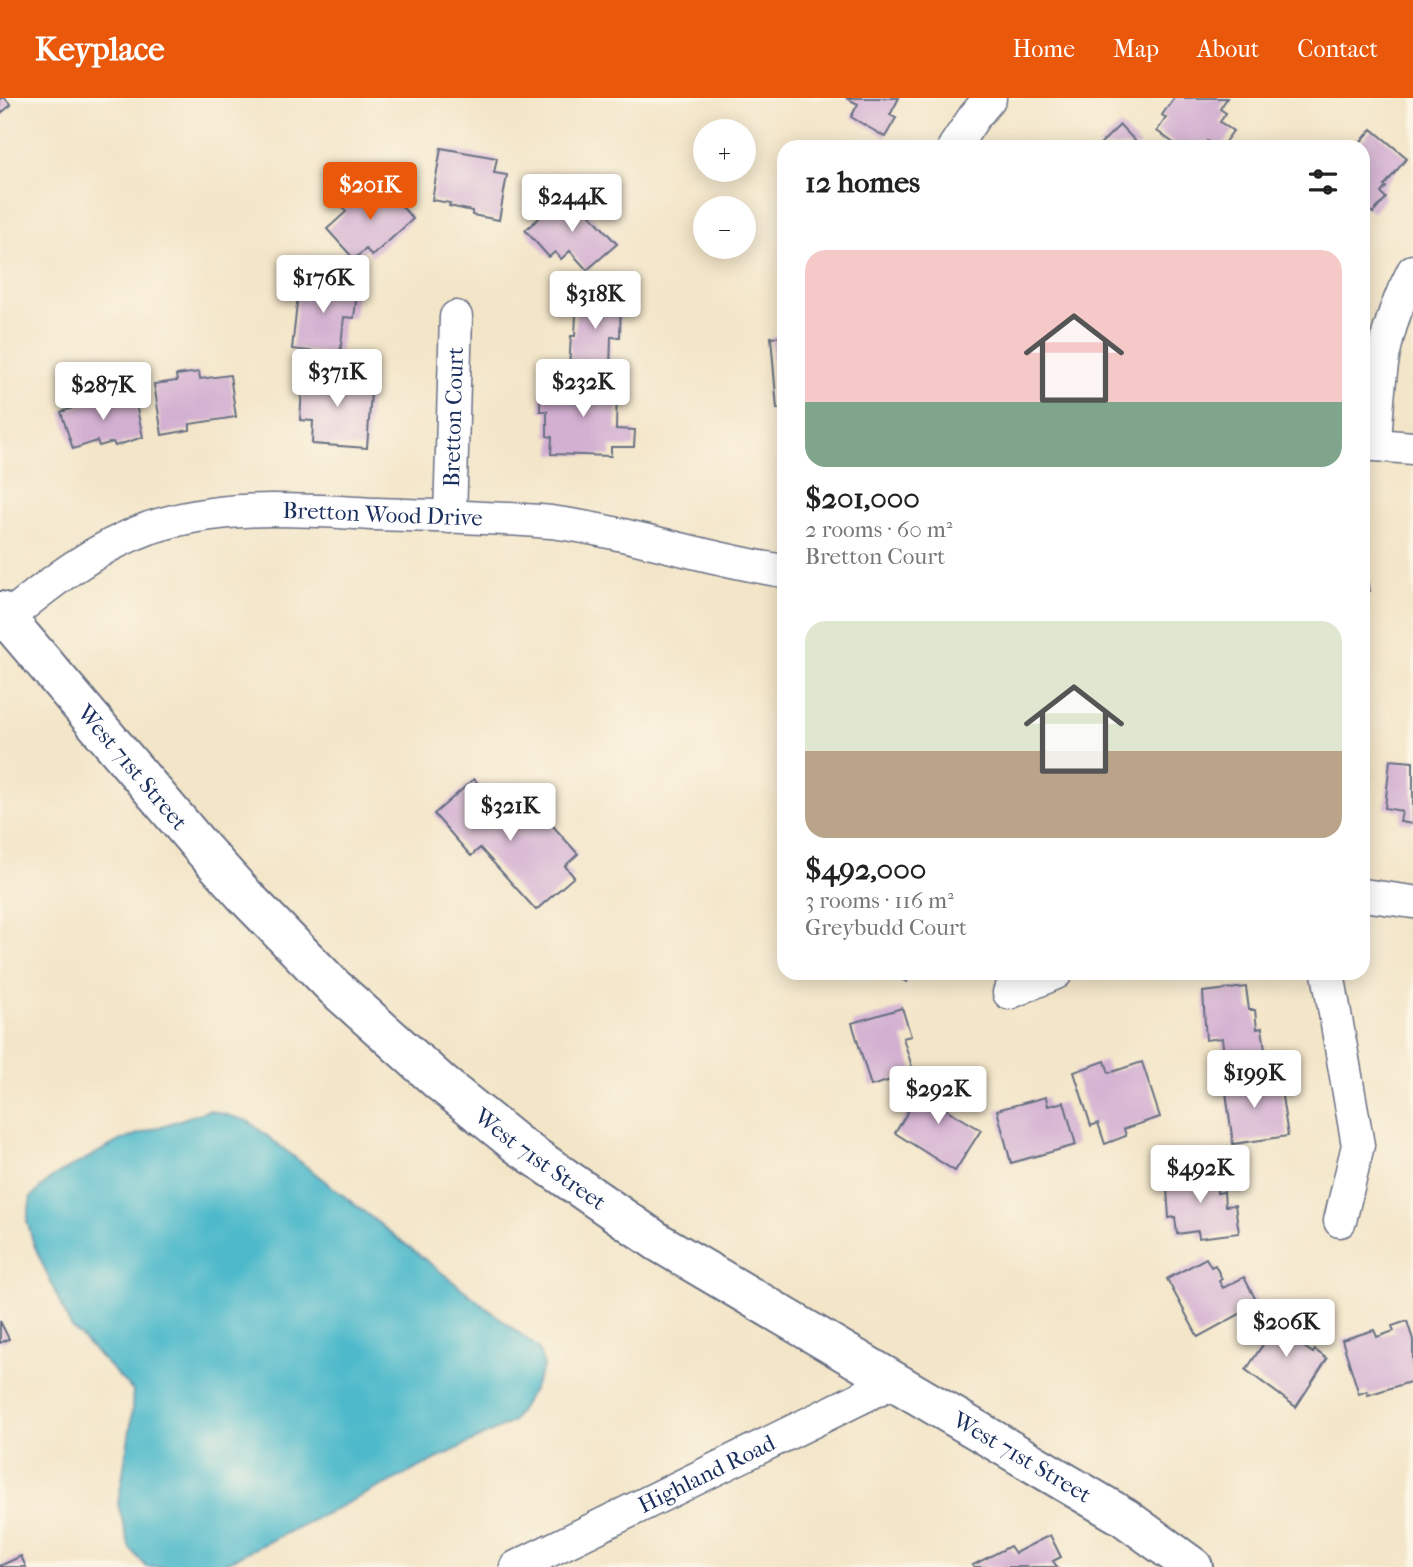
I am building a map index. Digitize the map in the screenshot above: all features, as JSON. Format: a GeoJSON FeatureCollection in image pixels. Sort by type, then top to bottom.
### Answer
{"type":"FeatureCollection","features":[{"type":"Feature","properties":{"kind":"main road","name":"West 71st Street"},"geometry":{"type":"LineString","coordinates":[[3,615],[246,897],[335,988],[432,1076],[518,1145],[658,1242],[1124,1517],[1194,1567]]}},
{"type":"Feature","properties":{"kind":"street"},"geometry":{"type":"LineString","coordinates":[[959,140],[990,98]]}},
{"type":"Feature","properties":{"kind":"street"},"geometry":{"type":"LineString","coordinates":[[1370,437],[1390,322],[1413,271]]}},
{"type":"Feature","properties":{"kind":"street","name":"Bretton Court"},"geometry":{"type":"LineString","coordinates":[[450,517],[456,317]]}},
{"type":"Feature","properties":{"kind":"street"},"geometry":{"type":"LineString","coordinates":[[1370,444],[1413,448]]}},
{"type":"Feature","properties":{"kind":"street","name":"Bretton Wood Drive"},"geometry":{"type":"LineString","coordinates":[[3,615],[84,559],[149,528],[191,516],[261,509],[570,525],[748,566],[777,570]]}},
{"type":"Feature","properties":{"kind":"street"},"geometry":{"type":"LineString","coordinates":[[1370,896],[1413,902]]}},
{"type":"Feature","properties":{"kind":"street"},"geometry":{"type":"LineString","coordinates":[[1009,993],[1040,980]]}},
{"type":"Feature","properties":{"kind":"street"},"geometry":{"type":"LineString","coordinates":[[1329,980],[1358,1145],[1340,1221]]}},
{"type":"Feature","properties":{"kind":"street","name":"Highland Road"},"geometry":{"type":"LineString","coordinates":[[516,1567],[895,1381]]}},
{"type":"Feature","properties":{"kind":"water"},"geometry":{"type":"Polygon","coordinates":[[[209,1110],[248,1121],[538,1348],[544,1366],[533,1390],[512,1422],[217,1567],[147,1567],[130,1549],[118,1504],[131,1424],[133,1391],[71,1327],[34,1245],[27,1221],[31,1197],[51,1178],[121,1140],[209,1110]]]}},
{"type":"Feature","properties":{"kind":"building"},"geometry":{"type":"Polygon","coordinates":[[[0,98],[5,98],[11,105],[0,114],[0,98]]]}},
{"type":"Feature","properties":{"kind":"building"},"geometry":{"type":"Polygon","coordinates":[[[846,98],[899,98],[890,115],[896,118],[885,137],[851,117],[858,104],[846,98]]]}},
{"type":"Feature","properties":{"kind":"building"},"geometry":{"type":"Polygon","coordinates":[[[1174,98],[1227,98],[1220,109],[1226,113],[1220,122],[1233,131],[1226,140],[1169,140],[1157,131],[1166,118],[1162,115],[1174,98]]]}},
{"type":"Feature","properties":{"kind":"building"},"geometry":{"type":"Polygon","coordinates":[[[1120,125],[1134,140],[1104,140],[1120,125]]]}},
{"type":"Feature","properties":{"kind":"building"},"geometry":{"type":"Polygon","coordinates":[[[1372,129],[1407,158],[1384,186],[1386,187],[1381,193],[1386,198],[1373,213],[1370,211],[1370,140],[1362,140],[1372,129]]]}},
{"type":"Feature","properties":{"kind":"building"},"geometry":{"type":"Polygon","coordinates":[[[441,148],[497,158],[494,173],[507,175],[499,220],[472,215],[472,211],[432,200],[441,148]]]}},
{"type":"Feature","properties":{"kind":"building"},"geometry":{"type":"Polygon","coordinates":[[[381,183],[413,219],[372,256],[366,249],[354,259],[327,229],[346,212],[342,207],[360,192],[365,198],[381,183]]]}},
{"type":"Feature","properties":{"kind":"building"},"geometry":{"type":"Polygon","coordinates":[[[573,196],[617,244],[587,270],[570,251],[561,259],[555,252],[549,257],[525,230],[550,209],[553,213],[573,196]]]}},
{"type":"Feature","properties":{"kind":"building"},"geometry":{"type":"Polygon","coordinates":[[[300,277],[358,284],[354,318],[344,317],[340,355],[292,349],[300,277]]]}},
{"type":"Feature","properties":{"kind":"building"},"geometry":{"type":"Polygon","coordinates":[[[577,294],[621,295],[620,337],[611,337],[610,369],[569,368],[571,336],[575,336],[577,294]]]}},
{"type":"Feature","properties":{"kind":"building"},"geometry":{"type":"Polygon","coordinates":[[[771,337],[777,337],[777,409],[771,337]]]}},
{"type":"Feature","properties":{"kind":"building"},"geometry":{"type":"Polygon","coordinates":[[[199,372],[200,379],[230,375],[236,417],[190,424],[190,430],[162,435],[154,384],[177,381],[176,375],[199,372]]]}},
{"type":"Feature","properties":{"kind":"building"},"geometry":{"type":"Polygon","coordinates":[[[303,373],[372,378],[367,448],[312,444],[313,421],[300,420],[303,373]]]}},
{"type":"Feature","properties":{"kind":"building"},"geometry":{"type":"Polygon","coordinates":[[[541,382],[617,384],[616,429],[635,430],[634,447],[611,447],[611,456],[551,454],[552,437],[547,436],[547,411],[540,411],[541,382]]]}},
{"type":"Feature","properties":{"kind":"building"},"geometry":{"type":"Polygon","coordinates":[[[117,393],[120,404],[135,400],[143,437],[115,446],[113,442],[99,446],[97,441],[73,449],[61,412],[117,393]]]}},
{"type":"Feature","properties":{"kind":"building"},"geometry":{"type":"Polygon","coordinates":[[[1390,760],[1413,762],[1413,824],[1400,822],[1402,811],[1385,808],[1390,760]]]}},
{"type":"Feature","properties":{"kind":"building"},"geometry":{"type":"Polygon","coordinates":[[[474,779],[511,821],[519,814],[531,828],[544,816],[578,854],[565,866],[574,877],[536,910],[480,848],[471,856],[434,814],[474,779]]]}},
{"type":"Feature","properties":{"kind":"building"},"geometry":{"type":"Polygon","coordinates":[[[1246,987],[1249,1010],[1255,1010],[1257,1029],[1262,1028],[1265,1050],[1224,1055],[1222,1038],[1206,1040],[1203,992],[1246,987]]]}},
{"type":"Feature","properties":{"kind":"building"},"geometry":{"type":"Polygon","coordinates":[[[902,1008],[911,1036],[903,1038],[914,1073],[871,1086],[852,1023],[902,1008]]]}},
{"type":"Feature","properties":{"kind":"building"},"geometry":{"type":"Polygon","coordinates":[[[1105,1061],[1109,1073],[1142,1062],[1160,1117],[1124,1129],[1126,1136],[1105,1144],[1098,1123],[1091,1126],[1074,1072],[1105,1061]]]}},
{"type":"Feature","properties":{"kind":"building"},"geometry":{"type":"Polygon","coordinates":[[[1260,1072],[1262,1093],[1281,1090],[1288,1136],[1233,1144],[1224,1077],[1260,1072]]]}},
{"type":"Feature","properties":{"kind":"building"},"geometry":{"type":"Polygon","coordinates":[[[930,1075],[955,1090],[944,1108],[981,1130],[955,1171],[895,1133],[930,1075]]]}},
{"type":"Feature","properties":{"kind":"building"},"geometry":{"type":"Polygon","coordinates":[[[1046,1097],[1048,1106],[1064,1102],[1076,1145],[1011,1163],[997,1110],[1046,1097]]]}},
{"type":"Feature","properties":{"kind":"building"},"geometry":{"type":"Polygon","coordinates":[[[1214,1168],[1217,1193],[1224,1192],[1225,1206],[1235,1205],[1239,1233],[1199,1238],[1198,1231],[1177,1234],[1175,1217],[1169,1218],[1166,1175],[1214,1168]]]}},
{"type":"Feature","properties":{"kind":"building"},"geometry":{"type":"Polygon","coordinates":[[[1206,1258],[1211,1267],[1215,1265],[1223,1288],[1244,1277],[1258,1304],[1198,1337],[1167,1279],[1206,1258]]]}},
{"type":"Feature","properties":{"kind":"building"},"geometry":{"type":"Polygon","coordinates":[[[1279,1306],[1303,1323],[1296,1334],[1307,1341],[1304,1347],[1313,1353],[1315,1350],[1327,1359],[1296,1407],[1246,1370],[1268,1337],[1261,1332],[1279,1306]]]}},
{"type":"Feature","properties":{"kind":"building"},"geometry":{"type":"Polygon","coordinates":[[[0,1321],[9,1339],[0,1343],[0,1321]]]}},
{"type":"Feature","properties":{"kind":"building"},"geometry":{"type":"Polygon","coordinates":[[[1407,1321],[1413,1340],[1413,1381],[1368,1395],[1367,1391],[1359,1394],[1342,1340],[1374,1330],[1377,1337],[1394,1331],[1392,1326],[1407,1321]]]}},
{"type":"Feature","properties":{"kind":"building"},"geometry":{"type":"Polygon","coordinates":[[[1050,1535],[1061,1557],[1053,1561],[1057,1567],[973,1565],[1010,1546],[1015,1553],[1050,1535]]]}},
{"type":"Feature","properties":{"kind":"building"},"geometry":{"type":"Polygon","coordinates":[[[21,1556],[26,1567],[0,1567],[0,1566],[21,1556]]]}}]}
